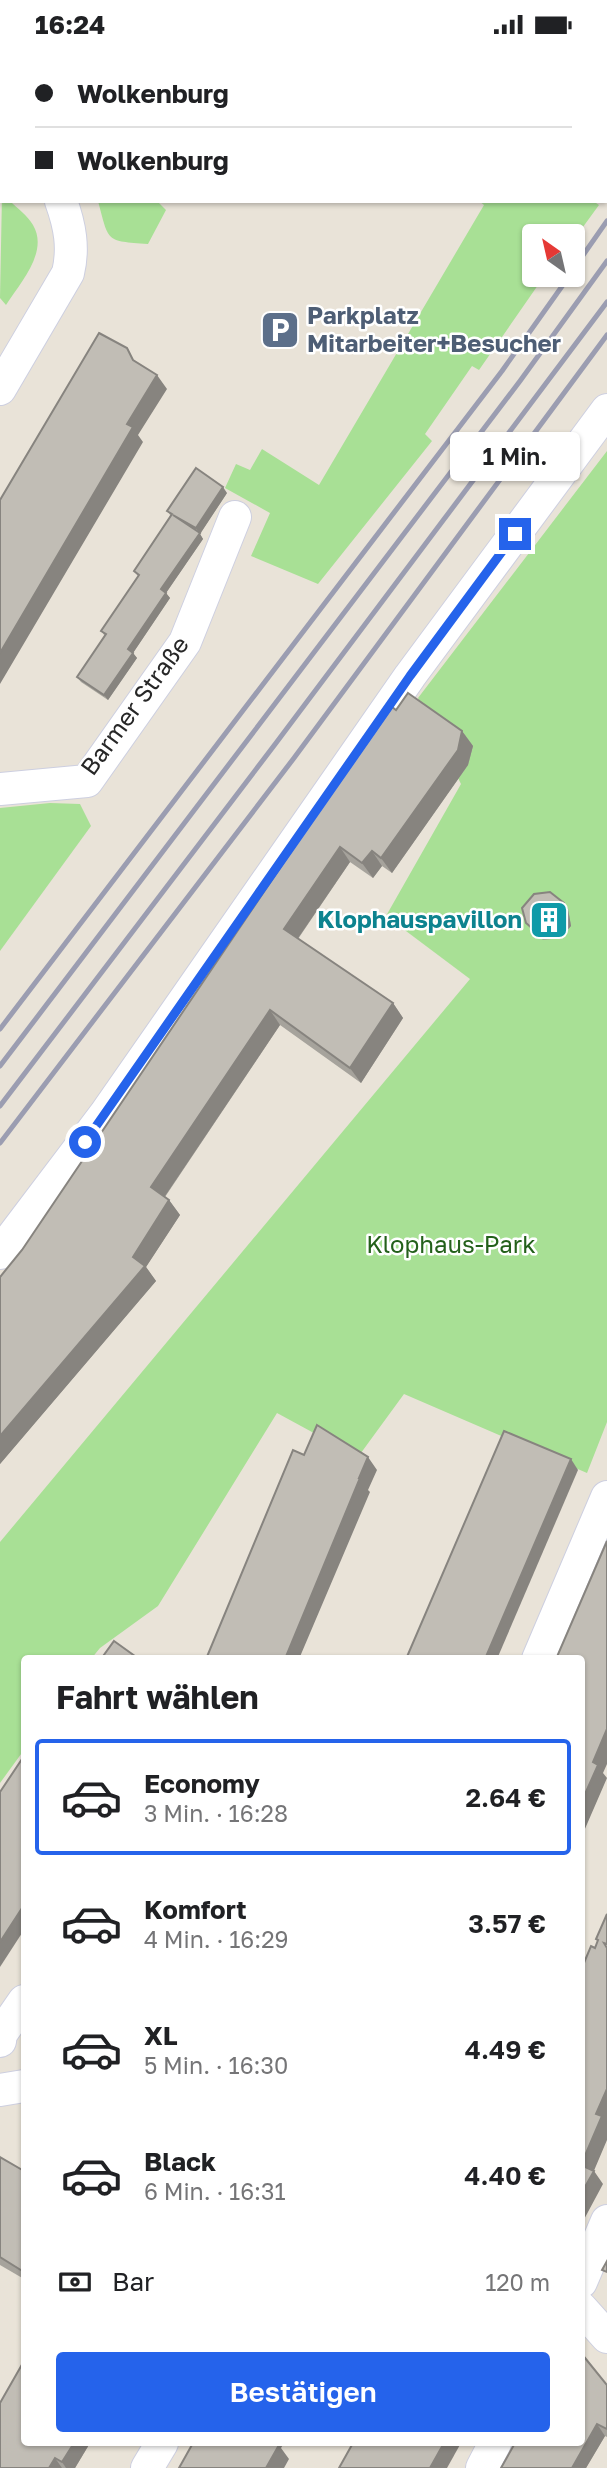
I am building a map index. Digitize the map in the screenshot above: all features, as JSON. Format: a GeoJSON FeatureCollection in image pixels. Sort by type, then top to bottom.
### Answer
{"type":"FeatureCollection","features":[{"type":"Feature","properties":{"kind":"street"},"geometry":{"type":"LineString","coordinates":[[0,389],[68,274],[72,254],[68,220],[62,203]]}},
{"type":"Feature","properties":{"kind":"street"},"geometry":{"type":"LineString","coordinates":[[0,1253],[106,1113],[410,676],[607,410]]}},
{"type":"Feature","properties":{"kind":"street","name":"Barmer Straße"},"geometry":{"type":"LineString","coordinates":[[0,789],[87,781],[185,642],[235,517]]}},
{"type":"Feature","properties":{"kind":"street"},"geometry":{"type":"LineString","coordinates":[[540,1655],[607,1497]]}},
{"type":"Feature","properties":{"kind":"street"},"geometry":{"type":"LineString","coordinates":[[0,2041],[1,2034],[21,2005]]}},
{"type":"Feature","properties":{"kind":"street"},"geometry":{"type":"LineString","coordinates":[[0,2090],[21,2087]]}},
{"type":"Feature","properties":{"kind":"street"},"geometry":{"type":"LineString","coordinates":[[585,2273],[607,2221]]}},
{"type":"Feature","properties":{"kind":"street"},"geometry":{"type":"LineString","coordinates":[[585,2312],[607,2337]]}},
{"type":"Feature","properties":{"kind":"street"},"geometry":{"type":"LineString","coordinates":[[147,2468],[160,2446]]}},
{"type":"Feature","properties":{"kind":"street"},"geometry":{"type":"LineString","coordinates":[[482,2468],[493,2446]]}},
{"type":"Feature","properties":{"kind":"green space"},"geometry":{"type":"Polygon","coordinates":[[[2,203],[12,203],[33,225],[38,246],[31,267],[6,305],[0,298],[2,203]]]}},
{"type":"Feature","properties":{"kind":"green space"},"geometry":{"type":"Polygon","coordinates":[[[98,203],[159,203],[166,210],[148,244],[116,240],[104,225],[98,203]]]}},
{"type":"Feature","properties":{"kind":"green space"},"geometry":{"type":"Polygon","coordinates":[[[482,203],[599,205],[585,224],[522,224],[522,287],[537,287],[479,370],[472,366],[425,434],[432,441],[318,584],[251,556],[270,513],[225,488],[236,464],[250,470],[262,449],[319,485],[484,205],[482,203]]]}},
{"type":"Feature","properties":{"kind":"green space","name":"Klophaus-Park"},"geometry":{"type":"Polygon","coordinates":[[[607,451],[607,1422],[587,1473],[404,1394],[358,1457],[277,1413],[158,1606],[94,1655],[21,1655],[21,1754],[0,1783],[0,1542],[470,979],[386,916],[461,784],[418,698],[607,451]]]}},
{"type":"Feature","properties":{"kind":"green space"},"geometry":{"type":"Polygon","coordinates":[[[50,803],[80,804],[91,826],[0,951],[0,808],[50,803]]]}},
{"type":"Feature","properties":{"kind":"building"},"geometry":{"type":"Polygon","coordinates":[[[99,333],[127,348],[133,360],[157,375],[127,424],[133,427],[0,653],[0,500],[99,333]]]}},
{"type":"Feature","properties":{"kind":"building"},"geometry":{"type":"Polygon","coordinates":[[[196,468],[223,487],[196,528],[173,515],[200,533],[161,589],[166,593],[128,649],[133,653],[104,695],[77,677],[106,634],[101,631],[139,575],[134,571],[172,514],[167,511],[196,468]]]}},
{"type":"Feature","properties":{"kind":"building"},"geometry":{"type":"Polygon","coordinates":[[[408,693],[462,731],[458,750],[381,858],[372,851],[362,863],[340,847],[284,929],[393,1003],[350,1068],[270,1010],[151,1187],[169,1200],[133,1257],[145,1266],[0,1436],[0,1277],[22,1250],[309,825],[392,707],[396,710],[408,693]]]}},
{"type":"Feature","properties":{"kind":"building","name":"Klophauspavillon"},"geometry":{"type":"Polygon","coordinates":[[[550,892],[564,903],[567,920],[556,932],[539,934],[526,923],[522,908],[534,894],[550,892]]]}},
{"type":"Feature","properties":{"kind":"building"},"geometry":{"type":"Polygon","coordinates":[[[317,1425],[368,1457],[287,1655],[208,1655],[293,1450],[304,1455],[317,1425]]]}},
{"type":"Feature","properties":{"kind":"building"},"geometry":{"type":"Polygon","coordinates":[[[504,1431],[571,1459],[487,1655],[408,1655],[504,1431]]]}},
{"type":"Feature","properties":{"kind":"building"},"geometry":{"type":"Polygon","coordinates":[[[607,1541],[607,1729],[593,1762],[598,1765],[585,1794],[585,1655],[558,1655],[607,1541]]]}},
{"type":"Feature","properties":{"kind":"building"},"geometry":{"type":"Polygon","coordinates":[[[114,1641],[133,1655],[104,1655],[114,1641]]]}},
{"type":"Feature","properties":{"kind":"building"},"geometry":{"type":"Polygon","coordinates":[[[21,1760],[21,1910],[0,1942],[0,1792],[21,1760]]]}},
{"type":"Feature","properties":{"kind":"building"},"geometry":{"type":"Polygon","coordinates":[[[607,1914],[607,1944],[604,1943],[607,1948],[607,2089],[596,2114],[602,2116],[585,2156],[585,1960],[591,1946],[595,1948],[607,1914]]]}},
{"type":"Feature","properties":{"kind":"building"},"geometry":{"type":"Polygon","coordinates":[[[0,2157],[21,2169],[21,2270],[0,2257],[0,2157]]]}},
{"type":"Feature","properties":{"kind":"building"},"geometry":{"type":"Polygon","coordinates":[[[585,2167],[594,2171],[585,2187],[585,2167]]]}},
{"type":"Feature","properties":{"kind":"building"},"geometry":{"type":"Polygon","coordinates":[[[585,2358],[607,2385],[607,2429],[597,2424],[585,2445],[585,2358]]]}},
{"type":"Feature","properties":{"kind":"building"},"geometry":{"type":"Polygon","coordinates":[[[21,2366],[21,2446],[72,2446],[62,2462],[55,2458],[49,2468],[0,2468],[0,2403],[21,2366]]]}},
{"type":"Feature","properties":{"kind":"building"},"geometry":{"type":"Polygon","coordinates":[[[191,2446],[278,2446],[266,2468],[179,2468],[191,2446]]]}},
{"type":"Feature","properties":{"kind":"building"},"geometry":{"type":"Polygon","coordinates":[[[351,2446],[442,2446],[430,2468],[339,2468],[351,2446]]]}},
{"type":"Feature","properties":{"kind":"building"},"geometry":{"type":"Polygon","coordinates":[[[513,2446],[584,2446],[572,2468],[501,2468],[513,2446]]]}},
{"type":"Feature","properties":{"kind":"railway"},"geometry":{"type":"LineString","coordinates":[[585,252],[607,221]]}},
{"type":"Feature","properties":{"kind":"railway"},"geometry":{"type":"LineString","coordinates":[[0,1066],[520,381],[607,261]]}},
{"type":"Feature","properties":{"kind":"railway"},"geometry":{"type":"LineString","coordinates":[[0,1029],[502,371],[562,287]]}},
{"type":"Feature","properties":{"kind":"railway"},"geometry":{"type":"LineString","coordinates":[[0,1106],[607,302]]}},
{"type":"Feature","properties":{"kind":"railway"},"geometry":{"type":"LineString","coordinates":[[0,1143],[294,758],[607,335]]}},
{"type":"Feature","properties":{"kind":"place","name":"Parkplatz Mitarbeiter+Besucher"},"geometry":{"type":"Point","coordinates":[280,330]}},
{"type":"Feature","properties":{"kind":"place","name":"Klophauspavillon"},"geometry":{"type":"Point","coordinates":[549,920]}},
{"type":"Feature","properties":{"kind":"route"},"geometry":{"type":"LineString","coordinates":[[85,1142],[410,676],[515,534]]}}]}
